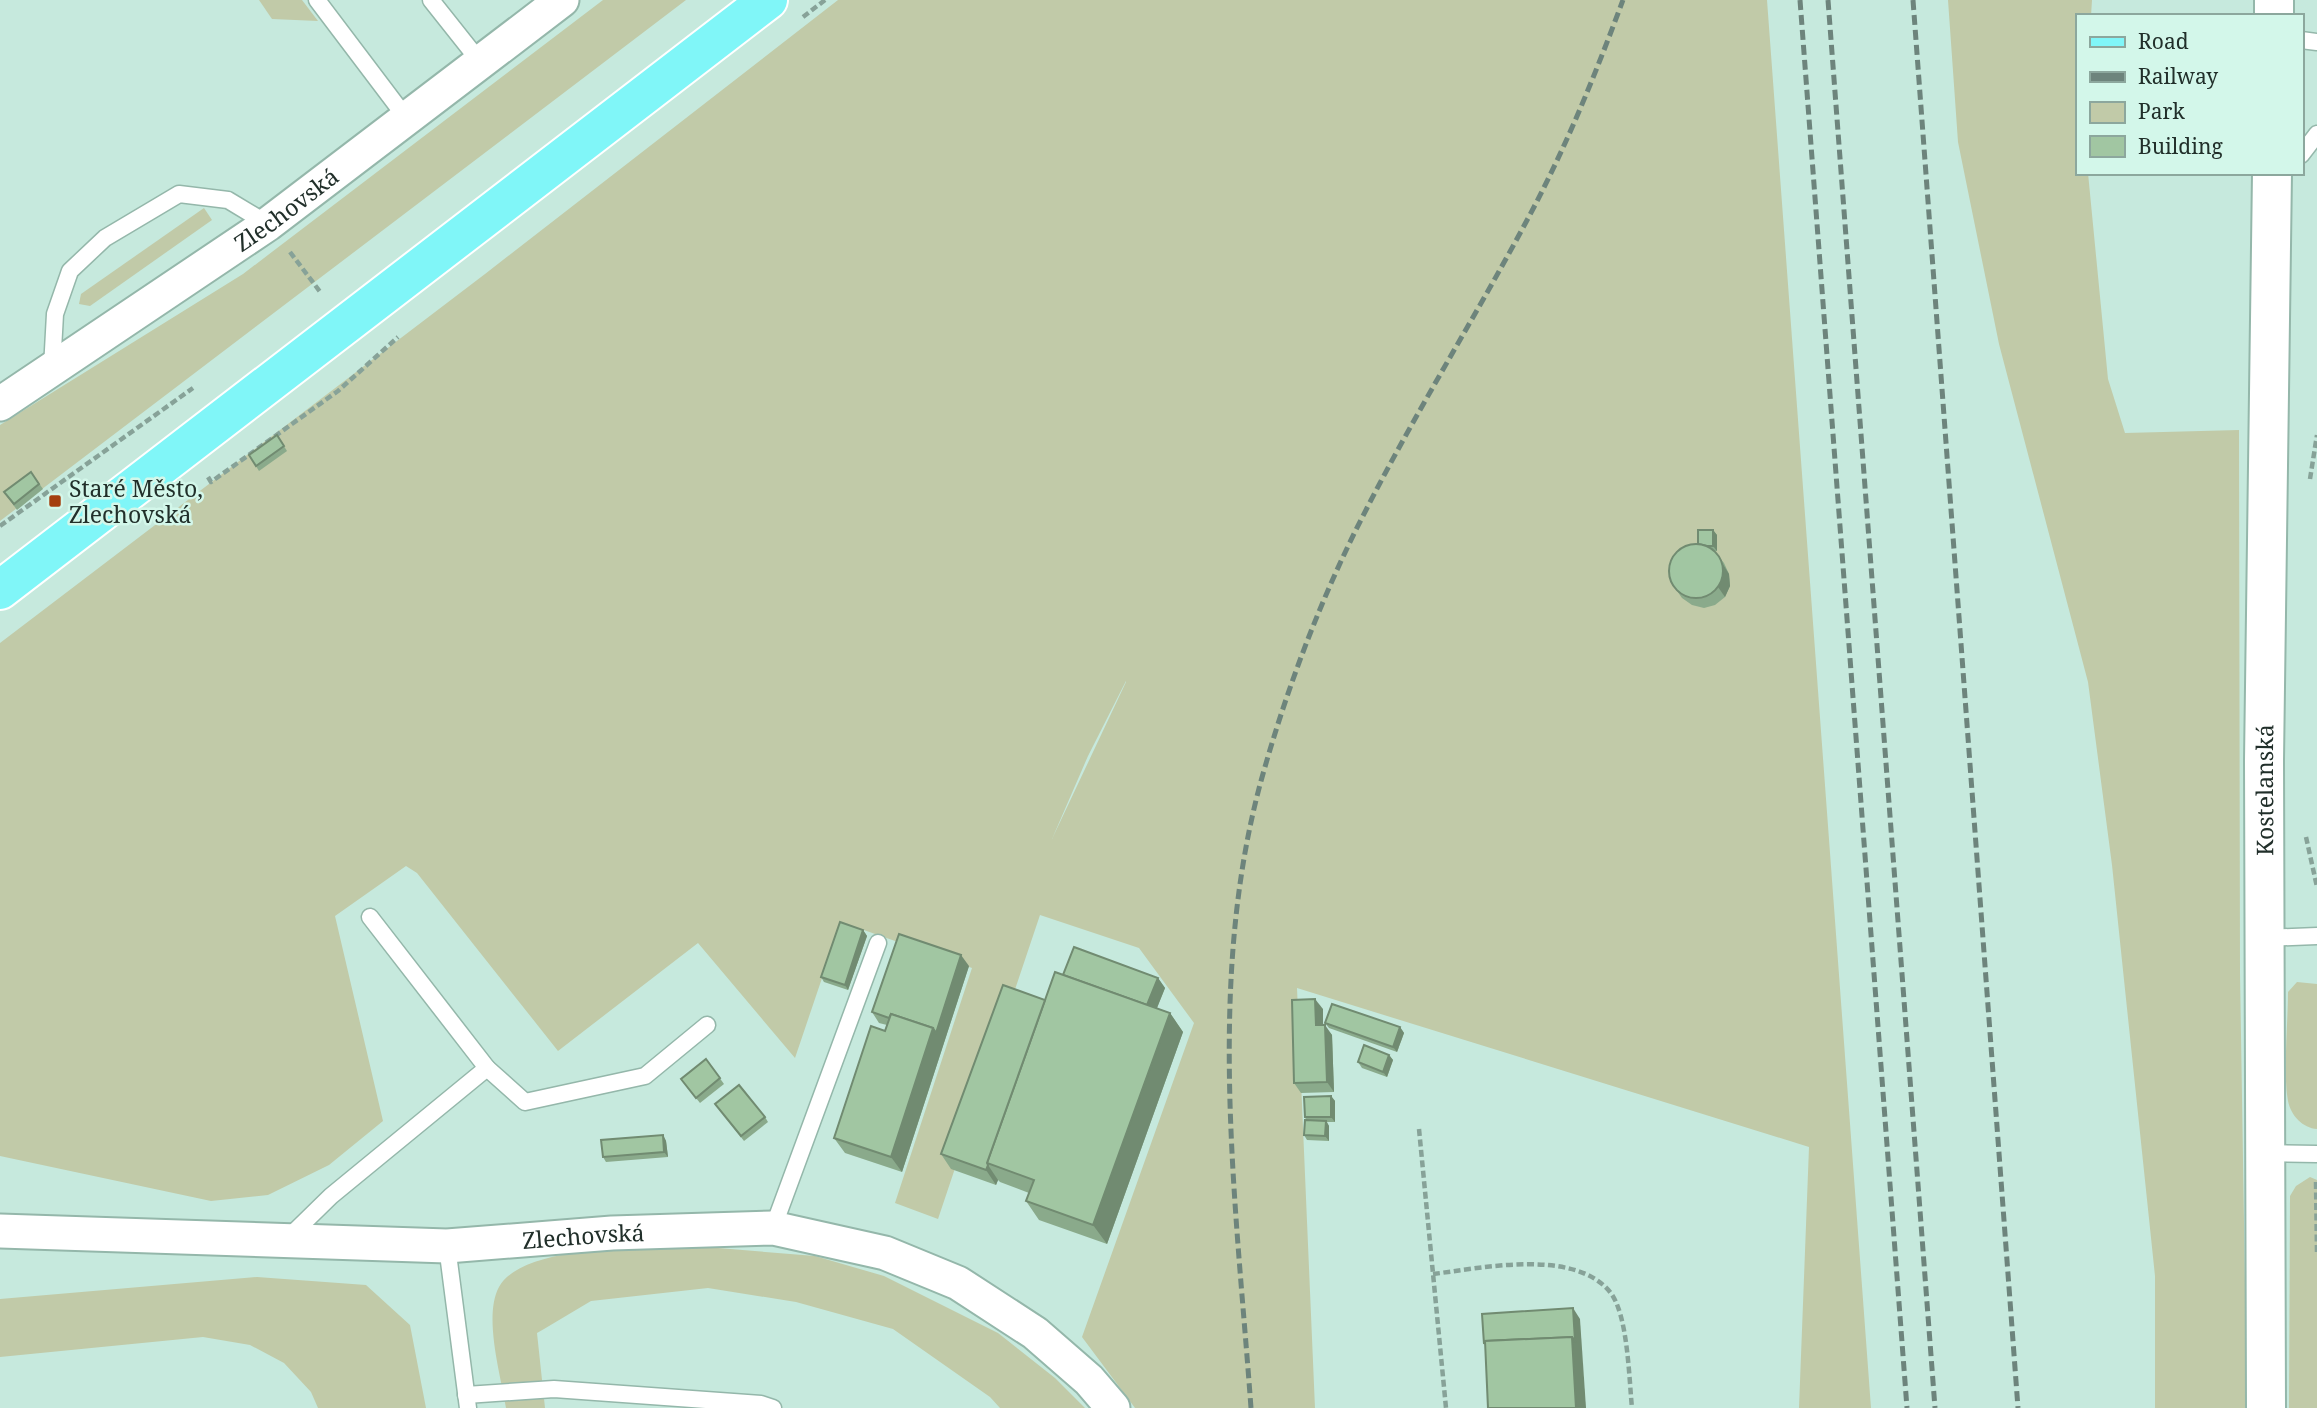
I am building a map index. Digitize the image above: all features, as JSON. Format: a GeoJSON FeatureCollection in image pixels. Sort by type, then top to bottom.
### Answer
{"type":"FeatureCollection","features":[{"type":"Feature","properties":{"kind":"main road"},"geometry":{"type":"LineString","coordinates":[[0,590],[768,0]]}},
{"type":"Feature","properties":{"kind":"main road","name":"Kostelanská"},"geometry":{"type":"LineString","coordinates":[[2266,1408],[2264,760],[2277,180]]}},
{"type":"Feature","properties":{"kind":"street","name":"Zlechovská"},"geometry":{"type":"LineString","coordinates":[[0,404],[268,223],[562,0]]}},
{"type":"Feature","properties":{"kind":"street","name":"Zlechovská"},"geometry":{"type":"LineString","coordinates":[[0,1231],[283,1243],[447,1246],[612,1233],[773,1228],[885,1253],[958,1283],[1035,1333],[1089,1380],[1113,1408]]}},
{"type":"Feature","properties":{"kind":"lane"},"geometry":{"type":"LineString","coordinates":[[317,0],[407,119]]}},
{"type":"Feature","properties":{"kind":"lane"},"geometry":{"type":"LineString","coordinates":[[431,0],[481,62]]}},
{"type":"Feature","properties":{"kind":"lane"},"geometry":{"type":"LineString","coordinates":[[2303,152],[2317,134]]}},
{"type":"Feature","properties":{"kind":"lane"},"geometry":{"type":"LineString","coordinates":[[52,369],[55,314],[70,271],[105,238],[179,194],[228,200],[268,223]]}},
{"type":"Feature","properties":{"kind":"lane"},"geometry":{"type":"LineString","coordinates":[[370,917],[487,1068],[526,1102],[645,1076],[707,1025]]}},
{"type":"Feature","properties":{"kind":"lane"},"geometry":{"type":"LineString","coordinates":[[2265,938],[2317,936]]}},
{"type":"Feature","properties":{"kind":"lane"},"geometry":{"type":"LineString","coordinates":[[773,1228],[878,943]]}},
{"type":"Feature","properties":{"kind":"lane"},"geometry":{"type":"LineString","coordinates":[[283,1243],[331,1196],[487,1068]]}},
{"type":"Feature","properties":{"kind":"lane"},"geometry":{"type":"LineString","coordinates":[[2266,1153],[2316,1154]]}},
{"type":"Feature","properties":{"kind":"lane"},"geometry":{"type":"LineString","coordinates":[[447,1246],[467,1401],[554,1389],[662,1403],[774,1408]]}},
{"type":"Feature","properties":{"kind":"path"},"geometry":{"type":"LineString","coordinates":[[268,223],[321,293]]}},
{"type":"Feature","properties":{"kind":"path"},"geometry":{"type":"LineString","coordinates":[[1419,1129],[1446,1408]]}},
{"type":"Feature","properties":{"kind":"path"},"geometry":{"type":"LineString","coordinates":[[2316,1154],[2317,1254]]}},
{"type":"Feature","properties":{"kind":"path"},"geometry":{"type":"LineString","coordinates":[[1433,1274],[1508,1265],[1565,1266],[1592,1278],[1611,1293],[1625,1335],[1632,1408]]}},
{"type":"Feature","properties":{"kind":"green space"},"geometry":{"type":"Polygon","coordinates":[[[259,0],[302,0],[318,21],[272,19],[259,0]]]}},
{"type":"Feature","properties":{"kind":"green space"},"geometry":{"type":"Polygon","coordinates":[[[603,0],[686,0],[0,521],[0,425],[243,274],[603,0]]]}},
{"type":"Feature","properties":{"kind":"green space"},"geometry":{"type":"Polygon","coordinates":[[[838,0],[1767,0],[1871,1408],[1799,1408],[1809,1147],[1297,988],[1315,1408],[1135,1408],[1082,1337],[1194,1023],[1139,948],[1040,915],[938,1219],[895,1203],[972,968],[841,922],[795,1058],[698,943],[558,1051],[417,873],[406,866],[335,916],[383,1121],[329,1165],[268,1195],[211,1201],[0,1156],[0,643],[485,274],[838,0]],[[1126,681],[1088,756],[1052,839],[1126,681]]]}},
{"type":"Feature","properties":{"kind":"green space"},"geometry":{"type":"Polygon","coordinates":[[[1948,0],[2092,0],[2091,14],[2076,14],[2076,175],[2088,175],[2108,379],[2125,433],[2239,430],[2240,973],[2247,1408],[2155,1408],[2155,1276],[2112,865],[2088,682],[1999,344],[1958,142],[1948,0]]]}},
{"type":"Feature","properties":{"kind":"green space"},"geometry":{"type":"Polygon","coordinates":[[[204,208],[212,220],[90,306],[79,304],[81,294],[204,208]]]}},
{"type":"Feature","properties":{"kind":"green space"},"geometry":{"type":"Polygon","coordinates":[[[2297,982],[2317,984],[2317,1129],[2298,1120],[2288,1101],[2288,992],[2297,982]]]}},
{"type":"Feature","properties":{"kind":"green space"},"geometry":{"type":"Polygon","coordinates":[[[2310,1177],[2317,1180],[2317,1408],[2289,1408],[2290,1196],[2296,1186],[2310,1177]]]}},
{"type":"Feature","properties":{"kind":"green space"},"geometry":{"type":"Polygon","coordinates":[[[718,1248],[815,1256],[884,1276],[998,1333],[1055,1378],[1085,1408],[1000,1408],[990,1397],[893,1329],[796,1302],[708,1288],[591,1301],[537,1333],[545,1408],[506,1408],[495,1346],[493,1314],[499,1287],[514,1272],[537,1261],[600,1250],[718,1248]]]}},
{"type":"Feature","properties":{"kind":"green space"},"geometry":{"type":"Polygon","coordinates":[[[257,1277],[366,1285],[410,1325],[426,1408],[318,1408],[311,1392],[284,1363],[250,1345],[203,1337],[0,1357],[0,1299],[257,1277]]]}},
{"type":"Feature","properties":{"kind":"building"},"geometry":{"type":"Polygon","coordinates":[[[277,435],[284,446],[256,466],[249,455],[277,435]]]}},
{"type":"Feature","properties":{"kind":"building"},"geometry":{"type":"Polygon","coordinates":[[[31,472],[39,484],[14,504],[4,492],[31,472]]]}},
{"type":"Feature","properties":{"kind":"building"},"geometry":{"type":"Polygon","coordinates":[[[1698,530],[1713,530],[1713,546],[1698,544],[1698,530]]]}},
{"type":"Feature","properties":{"kind":"building"},"geometry":{"type":"Polygon","coordinates":[[[1696,544],[1715,552],[1723,571],[1715,590],[1696,598],[1677,590],[1669,571],[1677,552],[1696,544]]]}},
{"type":"Feature","properties":{"kind":"building"},"geometry":{"type":"Polygon","coordinates":[[[840,922],[863,930],[845,985],[821,977],[840,922]]]}},
{"type":"Feature","properties":{"kind":"building"},"geometry":{"type":"Polygon","coordinates":[[[899,934],[961,955],[936,1033],[933,1028],[891,1014],[889,1018],[872,1012],[899,934]]]}},
{"type":"Feature","properties":{"kind":"building"},"geometry":{"type":"Polygon","coordinates":[[[1074,947],[1158,978],[1147,1005],[1063,975],[1074,947]]]}},
{"type":"Feature","properties":{"kind":"building"},"geometry":{"type":"Polygon","coordinates":[[[1055,972],[1170,1013],[1093,1225],[1026,1201],[1034,1180],[987,1163],[1055,972]]]}},
{"type":"Feature","properties":{"kind":"building"},"geometry":{"type":"Polygon","coordinates":[[[1003,985],[1045,1000],[986,1170],[941,1154],[1003,985]]]}},
{"type":"Feature","properties":{"kind":"building"},"geometry":{"type":"Polygon","coordinates":[[[1315,999],[1316,1025],[1325,1025],[1327,1082],[1294,1083],[1292,1000],[1315,999]]]}},
{"type":"Feature","properties":{"kind":"building"},"geometry":{"type":"Polygon","coordinates":[[[1332,1004],[1400,1027],[1393,1047],[1325,1023],[1332,1004]]]}},
{"type":"Feature","properties":{"kind":"building"},"geometry":{"type":"Polygon","coordinates":[[[891,1014],[933,1028],[891,1157],[834,1138],[871,1026],[885,1031],[891,1014]]]}},
{"type":"Feature","properties":{"kind":"building"},"geometry":{"type":"Polygon","coordinates":[[[1364,1045],[1389,1055],[1383,1072],[1358,1062],[1364,1045]]]}},
{"type":"Feature","properties":{"kind":"building"},"geometry":{"type":"Polygon","coordinates":[[[706,1059],[720,1078],[696,1098],[681,1079],[706,1059]]]}},
{"type":"Feature","properties":{"kind":"building"},"geometry":{"type":"Polygon","coordinates":[[[739,1085],[765,1117],[741,1136],[715,1104],[739,1085]]]}},
{"type":"Feature","properties":{"kind":"building"},"geometry":{"type":"Polygon","coordinates":[[[1331,1096],[1331,1117],[1305,1117],[1304,1097],[1331,1096]]]}},
{"type":"Feature","properties":{"kind":"building"},"geometry":{"type":"Polygon","coordinates":[[[1305,1120],[1326,1121],[1325,1136],[1304,1135],[1305,1120]]]}},
{"type":"Feature","properties":{"kind":"building"},"geometry":{"type":"Polygon","coordinates":[[[663,1135],[664,1152],[603,1157],[601,1140],[663,1135]]]}},
{"type":"Feature","properties":{"kind":"building"},"geometry":{"type":"Polygon","coordinates":[[[1573,1308],[1575,1341],[1572,1337],[1485,1341],[1484,1344],[1482,1314],[1573,1308]]]}},
{"type":"Feature","properties":{"kind":"building"},"geometry":{"type":"Polygon","coordinates":[[[1572,1337],[1576,1408],[1488,1408],[1485,1341],[1572,1337]]]}},
{"type":"Feature","properties":{"kind":"railway"},"geometry":{"type":"LineString","coordinates":[[1251,1408],[1233,1172],[1230,1014],[1234,935],[1244,857],[1261,781],[1294,676],[1335,574],[1387,470],[1547,182],[1582,105],[1623,0]]}},
{"type":"Feature","properties":{"kind":"railway"},"geometry":{"type":"LineString","coordinates":[[1800,0],[1907,1408]]}},
{"type":"Feature","properties":{"kind":"railway"},"geometry":{"type":"LineString","coordinates":[[1828,0],[1935,1408]]}},
{"type":"Feature","properties":{"kind":"railway"},"geometry":{"type":"LineString","coordinates":[[1913,0],[2018,1408]]}},
{"type":"Feature","properties":{"kind":"place","name":"Staré Město, Zlechovská"},"geometry":{"type":"Point","coordinates":[55,501]}}]}
